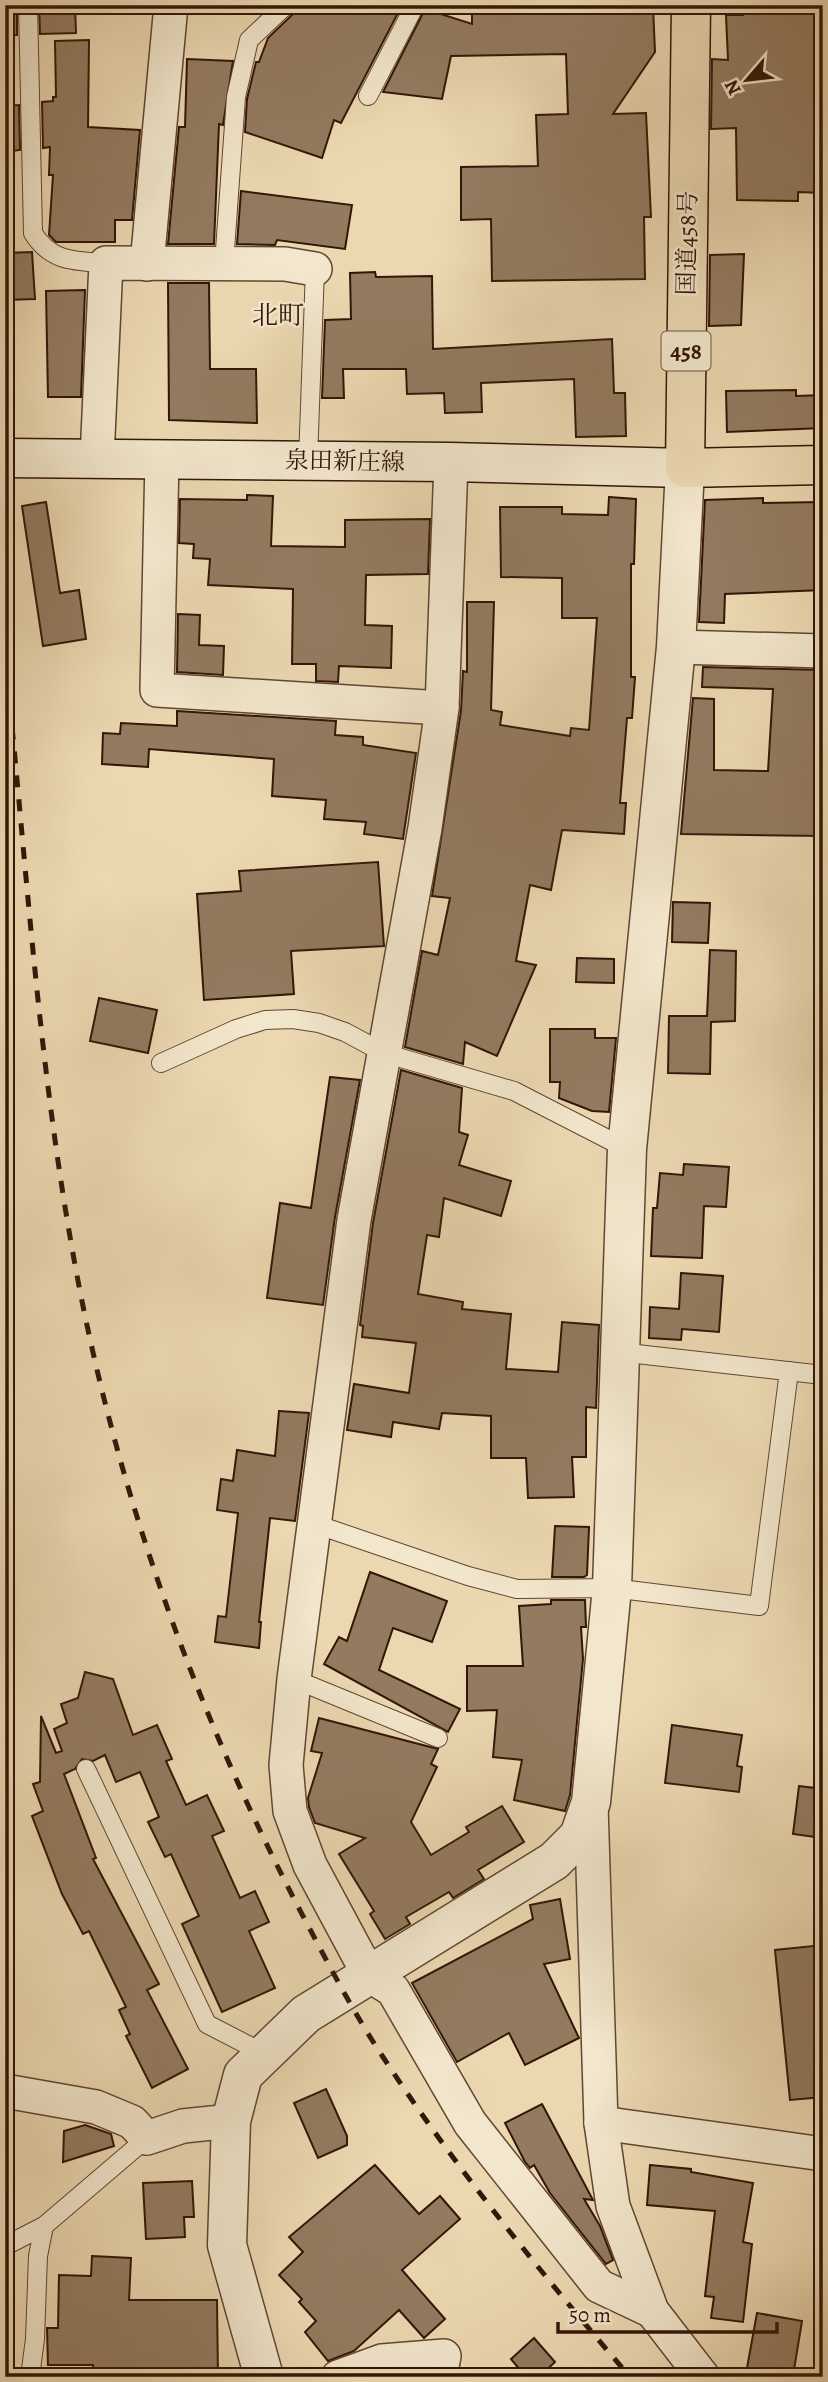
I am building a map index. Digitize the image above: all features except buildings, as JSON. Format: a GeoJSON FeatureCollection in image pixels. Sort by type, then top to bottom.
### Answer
{"type":"FeatureCollection","features":[{"type":"Feature","properties":{"kind":"highway","name":"国道458号"},"geometry":{"type":"LineString","coordinates":[[685,468],[691,5]]}},
{"type":"Feature","properties":{"kind":"highway"},"geometry":{"type":"LineString","coordinates":[[685,468],[823,465]]}},
{"type":"Feature","properties":{"kind":"street"},"geometry":{"type":"LineString","coordinates":[[147,264],[171,5]]}},
{"type":"Feature","properties":{"kind":"street"},"geometry":{"type":"LineString","coordinates":[[97,458],[106,263],[285,264],[315,269]]}},
{"type":"Feature","properties":{"kind":"street","name":"泉田新庄線"},"geometry":{"type":"LineString","coordinates":[[5,458],[451,462],[685,468]]}},
{"type":"Feature","properties":{"kind":"street"},"geometry":{"type":"LineString","coordinates":[[162,458],[157,690],[442,708]]}},
{"type":"Feature","properties":{"kind":"street"},"geometry":{"type":"LineString","coordinates":[[451,462],[442,708],[425,828],[354,1220],[294,1679],[286,1765],[290,1811],[310,1865],[369,1975],[393,1990],[470,2123],[599,2286],[652,2311]]}},
{"type":"Feature","properties":{"kind":"street"},"geometry":{"type":"LineString","coordinates":[[685,468],[676,647],[627,1149],[612,1588],[591,1802],[601,2123],[613,2206],[652,2311],[704,2377]]}},
{"type":"Feature","properties":{"kind":"street"},"geometry":{"type":"LineString","coordinates":[[676,647],[823,651]]}},
{"type":"Feature","properties":{"kind":"street"},"geometry":{"type":"LineString","coordinates":[[264,2377],[226,2245],[231,2121],[243,2075],[306,2014],[554,1861],[579,1836],[591,1802]]}},
{"type":"Feature","properties":{"kind":"street"},"geometry":{"type":"LineString","coordinates":[[5,2091],[96,2107],[132,2122],[147,2138],[183,2126],[231,2121]]}},
{"type":"Feature","properties":{"kind":"street"},"geometry":{"type":"LineString","coordinates":[[601,2123],[823,2154]]}},
{"type":"Feature","properties":{"kind":"street"},"geometry":{"type":"LineString","coordinates":[[338,2377],[382,2361],[444,2356],[440,2377]]}},
{"type":"Feature","properties":{"kind":"lane"},"geometry":{"type":"LineString","coordinates":[[28,5],[33,233],[43,250],[72,261],[106,263]]}},
{"type":"Feature","properties":{"kind":"lane"},"geometry":{"type":"LineString","coordinates":[[224,264],[236,97],[248,40],[286,5]]}},
{"type":"Feature","properties":{"kind":"lane"},"geometry":{"type":"LineString","coordinates":[[368,96],[415,5]]}},
{"type":"Feature","properties":{"kind":"lane"},"geometry":{"type":"LineString","coordinates":[[308,460],[315,269]]}},
{"type":"Feature","properties":{"kind":"lane"},"geometry":{"type":"LineString","coordinates":[[162,1063],[236,1029],[265,1020],[319,1023],[345,1032],[384,1053],[514,1091],[627,1149]]}},
{"type":"Feature","properties":{"kind":"lane"},"geometry":{"type":"LineString","coordinates":[[619,1352],[823,1375]]}},
{"type":"Feature","properties":{"kind":"lane"},"geometry":{"type":"LineString","coordinates":[[315,1524],[468,1576],[517,1589],[612,1588],[759,1606],[789,1371]]}},
{"type":"Feature","properties":{"kind":"lane"},"geometry":{"type":"LineString","coordinates":[[294,1679],[438,1738]]}},
{"type":"Feature","properties":{"kind":"lane"},"geometry":{"type":"LineString","coordinates":[[86,1769],[207,2024],[265,2054]]}},
{"type":"Feature","properties":{"kind":"lane"},"geometry":{"type":"LineString","coordinates":[[5,2246],[44,2225],[147,2138]]}},
{"type":"Feature","properties":{"kind":"lane"},"geometry":{"type":"LineString","coordinates":[[30,2377],[35,2339],[38,2256],[44,2225]]}},
{"type":"Feature","properties":{"kind":"railway"},"geometry":{"type":"LineString","coordinates":[[5,656],[35,974],[66,1212],[98,1373],[142,1534],[169,1613],[231,1768],[266,1843],[362,2023],[411,2099],[470,2181],[630,2377]]}},
{"type":"Feature","properties":{"kind":"district","name":"北町"},"geometry":{"type":"Point","coordinates":[278,315]}}]}
